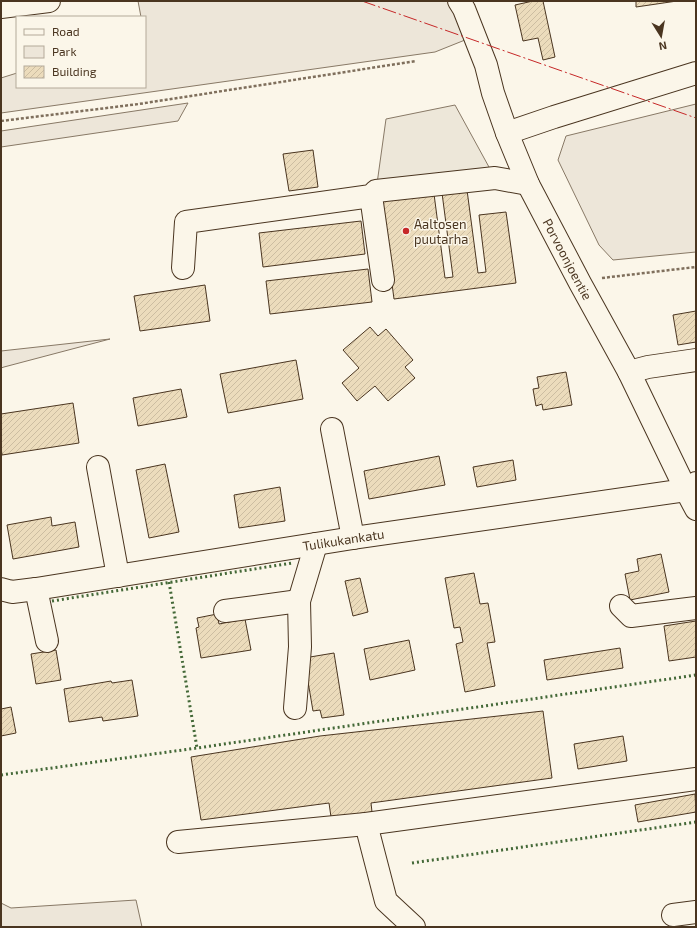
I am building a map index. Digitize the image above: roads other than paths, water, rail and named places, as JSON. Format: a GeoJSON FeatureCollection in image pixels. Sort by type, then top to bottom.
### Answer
{"type":"FeatureCollection","features":[{"type":"Feature","properties":{"kind":"street"},"geometry":{"type":"LineString","coordinates":[[1,7],[49,1]]}},
{"type":"Feature","properties":{"kind":"street","name":"Porvoonjoentie"},"geometry":{"type":"LineString","coordinates":[[459,1],[464,9],[486,65],[493,93],[507,133],[528,184],[691,487],[696,509]]}},
{"type":"Feature","properties":{"kind":"street"},"geometry":{"type":"LineString","coordinates":[[507,133],[696,73]]}},
{"type":"Feature","properties":{"kind":"street"},"geometry":{"type":"LineString","coordinates":[[183,268],[186,222],[372,196],[376,191],[495,178],[528,184]]}},
{"type":"Feature","properties":{"kind":"street"},"geometry":{"type":"LineString","coordinates":[[372,196],[384,280]]}},
{"type":"Feature","properties":{"kind":"street"},"geometry":{"type":"LineString","coordinates":[[629,372],[648,367],[696,360]]}},
{"type":"Feature","properties":{"kind":"street"},"geometry":{"type":"LineString","coordinates":[[332,429],[353,538]]}},
{"type":"Feature","properties":{"kind":"street"},"geometry":{"type":"LineString","coordinates":[[98,467],[118,576]]}},
{"type":"Feature","properties":{"kind":"street","name":"Tulikukankatu"},"geometry":{"type":"LineString","coordinates":[[1,589],[12,592],[36,589],[353,538],[691,487]]}},
{"type":"Feature","properties":{"kind":"street"},"geometry":{"type":"LineString","coordinates":[[295,708],[300,647],[299,601],[316,544]]}},
{"type":"Feature","properties":{"kind":"street"},"geometry":{"type":"LineString","coordinates":[[36,589],[47,641]]}},
{"type":"Feature","properties":{"kind":"street"},"geometry":{"type":"LineString","coordinates":[[225,611],[299,601]]}},
{"type":"Feature","properties":{"kind":"street"},"geometry":{"type":"LineString","coordinates":[[621,606],[631,616],[696,608]]}},
{"type":"Feature","properties":{"kind":"street"},"geometry":{"type":"LineString","coordinates":[[178,842],[366,824],[696,779]]}},
{"type":"Feature","properties":{"kind":"street"},"geometry":{"type":"LineString","coordinates":[[366,824],[386,901],[414,927]]}},
{"type":"Feature","properties":{"kind":"street"},"geometry":{"type":"LineString","coordinates":[[673,915],[696,912]]}},
{"type":"Feature","properties":{"kind":"place","name":"Aaltosen puutarha"},"geometry":{"type":"Point","coordinates":[406,231]}}]}
